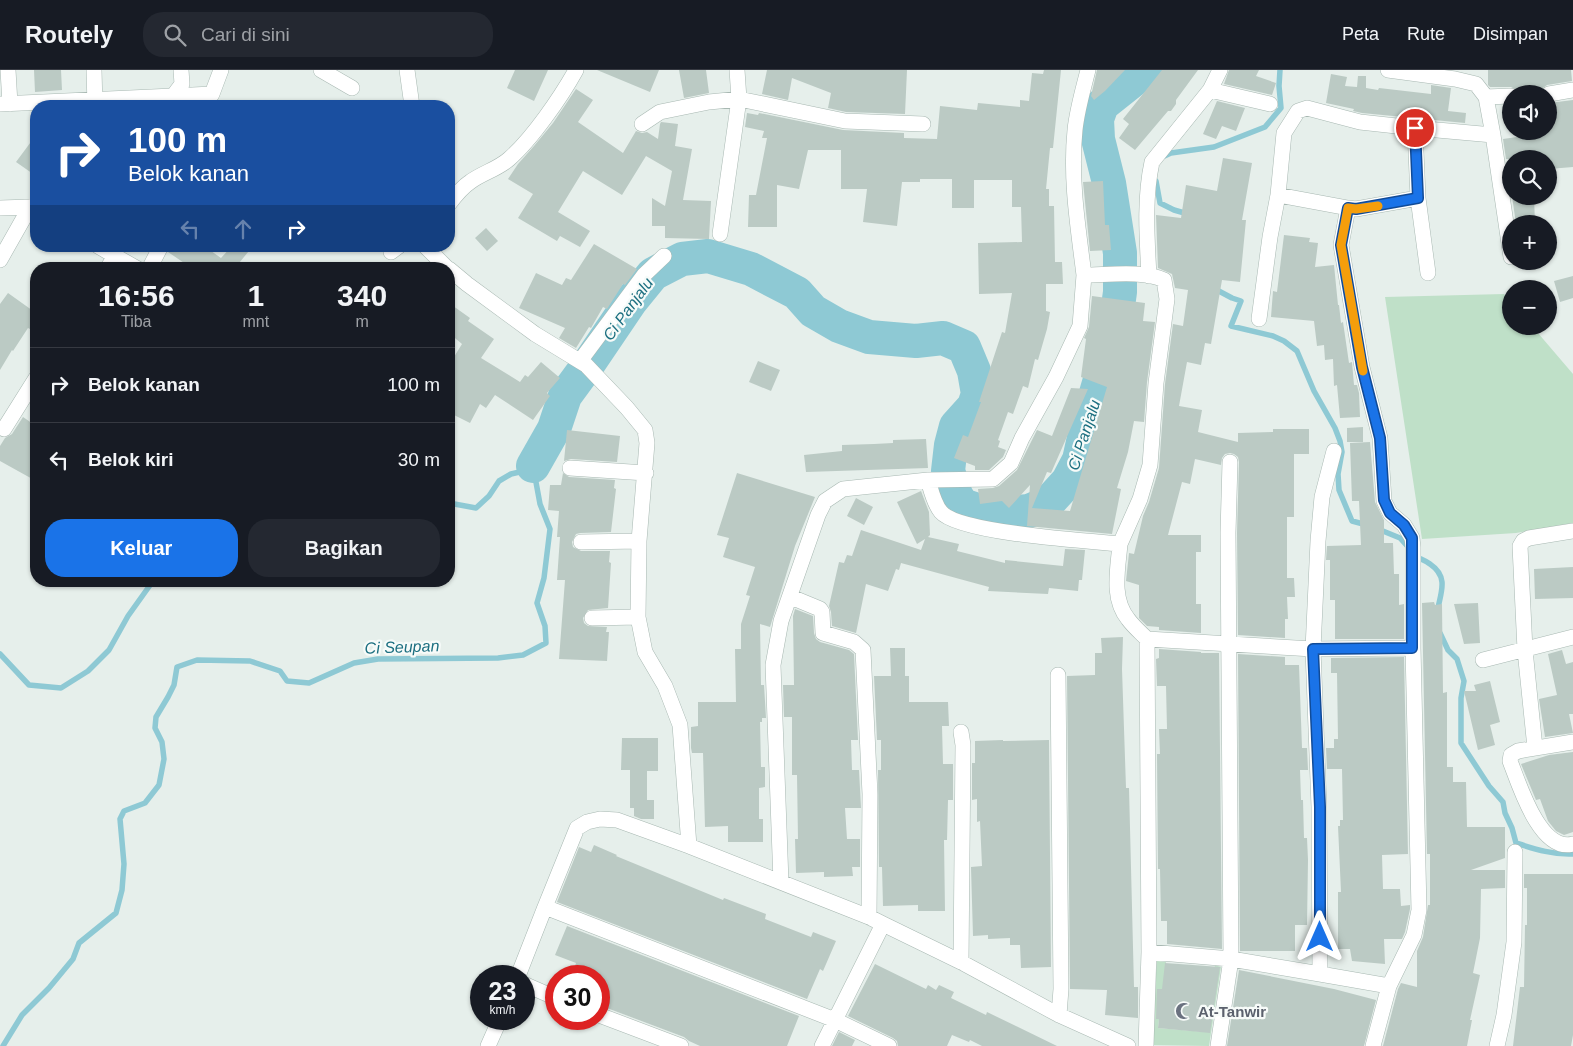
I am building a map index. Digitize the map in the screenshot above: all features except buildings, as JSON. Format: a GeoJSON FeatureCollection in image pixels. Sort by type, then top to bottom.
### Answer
{"type":"FeatureCollection","features":[{"type":"Feature","properties":{"kind":"street"},"geometry":{"type":"LineString","coordinates":[[8,70],[5,104],[30,104]]}},
{"type":"Feature","properties":{"kind":"street"},"geometry":{"type":"LineString","coordinates":[[94,70],[95,100]]}},
{"type":"Feature","properties":{"kind":"street"},"geometry":{"type":"LineString","coordinates":[[174,100],[182,84],[181,70]]}},
{"type":"Feature","properties":{"kind":"street"},"geometry":{"type":"LineString","coordinates":[[214,100],[221,70]]}},
{"type":"Feature","properties":{"kind":"street"},"geometry":{"type":"LineString","coordinates":[[322,70],[352,88]]}},
{"type":"Feature","properties":{"kind":"street"},"geometry":{"type":"LineString","coordinates":[[407,70],[411,100]]}},
{"type":"Feature","properties":{"kind":"street"},"geometry":{"type":"LineString","coordinates":[[455,196],[470,182],[509,159],[531,135],[576,70]]}},
{"type":"Feature","properties":{"kind":"street"},"geometry":{"type":"LineString","coordinates":[[720,234],[739,99],[737,70]]}},
{"type":"Feature","properties":{"kind":"street"},"geometry":{"type":"LineString","coordinates":[[781,882],[773,665],[781,621],[791,597],[818,515],[825,501],[842,489],[930,480],[993,479],[1011,464],[1022,438],[1056,377],[1080,326],[1084,275],[1076,213],[1073,168],[1075,128],[1088,70]]}},
{"type":"Feature","properties":{"kind":"street"},"geometry":{"type":"LineString","coordinates":[[1144,275],[1146,212],[1152,162],[1210,90],[1220,70]]}},
{"type":"Feature","properties":{"kind":"street"},"geometry":{"type":"LineString","coordinates":[[1388,70],[1455,79],[1476,84],[1486,97],[1505,215]]}},
{"type":"Feature","properties":{"kind":"street"},"geometry":{"type":"LineString","coordinates":[[1210,90],[1270,104]]}},
{"type":"Feature","properties":{"kind":"street"},"geometry":{"type":"LineString","coordinates":[[1557,93],[1573,90]]}},
{"type":"Feature","properties":{"kind":"street"},"geometry":{"type":"LineString","coordinates":[[1486,97],[1502,96]]}},
{"type":"Feature","properties":{"kind":"street"},"geometry":{"type":"LineString","coordinates":[[642,124],[660,112],[708,102],[739,99],[845,121],[923,124]]}},
{"type":"Feature","properties":{"kind":"street"},"geometry":{"type":"LineString","coordinates":[[1259,319],[1270,237],[1278,195],[1284,133],[1298,111],[1307,108],[1360,122],[1493,135]]}},
{"type":"Feature","properties":{"kind":"street"},"geometry":{"type":"LineString","coordinates":[[1415,128],[1418,198],[1428,273]]}},
{"type":"Feature","properties":{"kind":"street"},"geometry":{"type":"LineString","coordinates":[[1278,195],[1356,209],[1418,198]]}},
{"type":"Feature","properties":{"kind":"street"},"geometry":{"type":"LineString","coordinates":[[0,208],[30,209]]}},
{"type":"Feature","properties":{"kind":"street"},"geometry":{"type":"LineString","coordinates":[[1348,208],[1341,245],[1362,367],[1380,438],[1384,500],[1390,513],[1404,525],[1413,542],[1412,648],[1419,910],[1414,935],[1388,986],[1373,1046]]}},
{"type":"Feature","properties":{"kind":"street"},"geometry":{"type":"LineString","coordinates":[[0,260],[30,214]]}},
{"type":"Feature","properties":{"kind":"street"},"geometry":{"type":"LineString","coordinates":[[103,252],[111,262]]}},
{"type":"Feature","properties":{"kind":"street"},"geometry":{"type":"LineString","coordinates":[[431,252],[441,262]]}},
{"type":"Feature","properties":{"kind":"street"},"geometry":{"type":"LineString","coordinates":[[583,363],[644,275],[664,256]]}},
{"type":"Feature","properties":{"kind":"street"},"geometry":{"type":"LineString","coordinates":[[455,275],[535,334],[583,363],[603,382],[645,430],[647,443],[646,472],[639,541],[638,617],[645,652],[665,686],[680,725],[689,846]]}},
{"type":"Feature","properties":{"kind":"street"},"geometry":{"type":"LineString","coordinates":[[1084,275],[1144,275],[1165,281],[1167,298],[1156,382],[1150,465],[1140,499],[1120,544],[1116,589],[1120,606],[1127,619],[1147,639],[1313,649],[1412,648]]}},
{"type":"Feature","properties":{"kind":"street"},"geometry":{"type":"LineString","coordinates":[[4,429],[30,388]]}},
{"type":"Feature","properties":{"kind":"street"},"geometry":{"type":"LineString","coordinates":[[1320,974],[1320,807],[1313,649],[1322,497],[1334,451]]}},
{"type":"Feature","properties":{"kind":"street"},"geometry":{"type":"LineString","coordinates":[[1218,1046],[1231,959],[1228,645],[1230,462]]}},
{"type":"Feature","properties":{"kind":"street"},"geometry":{"type":"LineString","coordinates":[[570,468],[646,472]]}},
{"type":"Feature","properties":{"kind":"street"},"geometry":{"type":"LineString","coordinates":[[930,480],[941,513],[952,521],[1024,536],[1120,544]]}},
{"type":"Feature","properties":{"kind":"street"},"geometry":{"type":"LineString","coordinates":[[1535,748],[1525,650],[1520,546],[1529,538],[1573,531]]}},
{"type":"Feature","properties":{"kind":"street"},"geometry":{"type":"LineString","coordinates":[[581,542],[639,541]]}},
{"type":"Feature","properties":{"kind":"street"},"geometry":{"type":"LineString","coordinates":[[791,597],[820,609],[822,612],[823,633],[854,642],[863,650],[870,794],[869,917]]}},
{"type":"Feature","properties":{"kind":"street"},"geometry":{"type":"LineString","coordinates":[[592,618],[638,617]]}},
{"type":"Feature","properties":{"kind":"street"},"geometry":{"type":"LineString","coordinates":[[1483,660],[1573,637]]}},
{"type":"Feature","properties":{"kind":"street"},"geometry":{"type":"LineString","coordinates":[[1146,1046],[1149,952],[1147,639]]}},
{"type":"Feature","properties":{"kind":"street"},"geometry":{"type":"LineString","coordinates":[[1058,675],[1061,989],[1059,1015]]}},
{"type":"Feature","properties":{"kind":"street"},"geometry":{"type":"LineString","coordinates":[[961,732],[963,745],[961,962]]}},
{"type":"Feature","properties":{"kind":"street"},"geometry":{"type":"LineString","coordinates":[[1573,742],[1518,752],[1511,755],[1510,761],[1529,810],[1549,837],[1559,844],[1573,844]]}},
{"type":"Feature","properties":{"kind":"street"},"geometry":{"type":"LineString","coordinates":[[522,965],[577,828],[587,822],[600,819],[617,820],[689,846],[869,917],[961,962],[1059,1015],[1128,1046]]}},
{"type":"Feature","properties":{"kind":"street"},"geometry":{"type":"LineString","coordinates":[[1497,1046],[1506,1006],[1514,942],[1516,852]]}},
{"type":"Feature","properties":{"kind":"street"},"geometry":{"type":"LineString","coordinates":[[545,907],[835,1020],[889,1046]]}},
{"type":"Feature","properties":{"kind":"street"},"geometry":{"type":"LineString","coordinates":[[822,1046],[883,924]]}},
{"type":"Feature","properties":{"kind":"street"},"geometry":{"type":"LineString","coordinates":[[1149,952],[1231,959],[1388,986]]}},
{"type":"Feature","properties":{"kind":"street"},"geometry":{"type":"LineString","coordinates":[[610,1019],[681,1046]]}},
{"type":"Feature","properties":{"kind":"street"},"geometry":{"type":"LineString","coordinates":[[488,1046],[495,1030]]}},
{"type":"Feature","properties":{"kind":"green space"},"geometry":{"type":"Polygon","coordinates":[[[1502,294],[1502,335],[1540,335],[1573,374],[1573,523],[1516,533],[1422,539],[1385,297],[1502,294]]]}},
{"type":"Feature","properties":{"kind":"green space"},"geometry":{"type":"Polygon","coordinates":[[[1157,961],[1166,962],[1158,1028],[1205,1032],[1215,965],[1221,967],[1209,1046],[1150,1045],[1157,961]]]}},
{"type":"Feature","properties":{"kind":"waterway","name":"Ci Panjalu"},"geometry":{"type":"LineString","coordinates":[[533,466],[554,429],[565,396],[631,301],[653,274],[682,259],[708,256],[751,269],[797,293],[813,311],[839,326],[869,337],[916,341],[943,338],[964,347],[974,371],[978,394],[974,406],[956,426],[951,445],[948,471],[956,495],[962,505],[980,511],[1003,513],[1029,511],[1048,503],[1068,481],[1079,460],[1087,424],[1115,328],[1120,292],[1120,253],[1109,183],[1098,139],[1097,119],[1102,105],[1146,70]]}},
{"type":"Feature","properties":{"kind":"waterway"},"geometry":{"type":"LineString","coordinates":[[1160,158],[1171,153],[1214,147],[1265,127],[1281,108],[1280,70]]}},
{"type":"Feature","properties":{"kind":"waterway"},"geometry":{"type":"LineString","coordinates":[[1156,181],[1160,203],[1188,214]]}},
{"type":"Feature","properties":{"kind":"waterway"},"geometry":{"type":"LineString","coordinates":[[1215,289],[1241,301],[1231,326],[1273,336],[1284,341],[1297,351],[1314,391],[1335,428],[1340,441],[1342,452],[1338,474],[1339,490],[1352,521],[1367,525]]}},
{"type":"Feature","properties":{"kind":"waterway","name":"Ci Seupan"},"geometry":{"type":"LineString","coordinates":[[3,1046],[22,1015],[49,988],[73,959],[79,943],[116,913],[122,890],[124,864],[120,819],[124,811],[145,803],[159,785],[164,759],[162,742],[155,728],[156,717],[174,685],[177,667],[197,660],[250,661],[280,671],[287,681],[309,683],[354,663],[378,659],[498,658],[523,655],[546,643],[545,626],[537,603],[544,578],[550,529],[540,504],[533,466],[524,471],[511,474],[499,481],[489,496],[476,508],[455,504]]}},
{"type":"Feature","properties":{"kind":"waterway"},"geometry":{"type":"LineString","coordinates":[[1378,529],[1400,538],[1410,549]]}},
{"type":"Feature","properties":{"kind":"waterway"},"geometry":{"type":"LineString","coordinates":[[1415,556],[1426,561],[1440,574],[1442,591],[1437,612]]}},
{"type":"Feature","properties":{"kind":"waterway"},"geometry":{"type":"LineString","coordinates":[[0,654],[29,685],[61,688],[88,671],[109,650],[128,616],[149,587]]}},
{"type":"Feature","properties":{"kind":"waterway"},"geometry":{"type":"LineString","coordinates":[[1440,633],[1448,650],[1457,659],[1464,681],[1461,698],[1461,743],[1489,786],[1503,802],[1516,843],[1551,853],[1573,854]]}},
{"type":"Feature","properties":{"kind":"slow traffic"},"geometry":{"type":"LineString","coordinates":[[1363,371],[1341,245],[1342,231],[1348,208],[1356,209],[1378,206]]}},
{"type":"Feature","properties":{"kind":"place","name":"At-Tanwir"},"geometry":{"type":"Point","coordinates":[1184,1011]}},
{"type":"Feature","properties":{"kind":"route"},"geometry":{"type":"LineString","coordinates":[[1320,937],[1320,807],[1313,649],[1412,648],[1412,538],[1404,525],[1390,513],[1384,500],[1380,438],[1362,367],[1341,245],[1342,231],[1348,208],[1356,209],[1418,198],[1415,128]]}}]}
